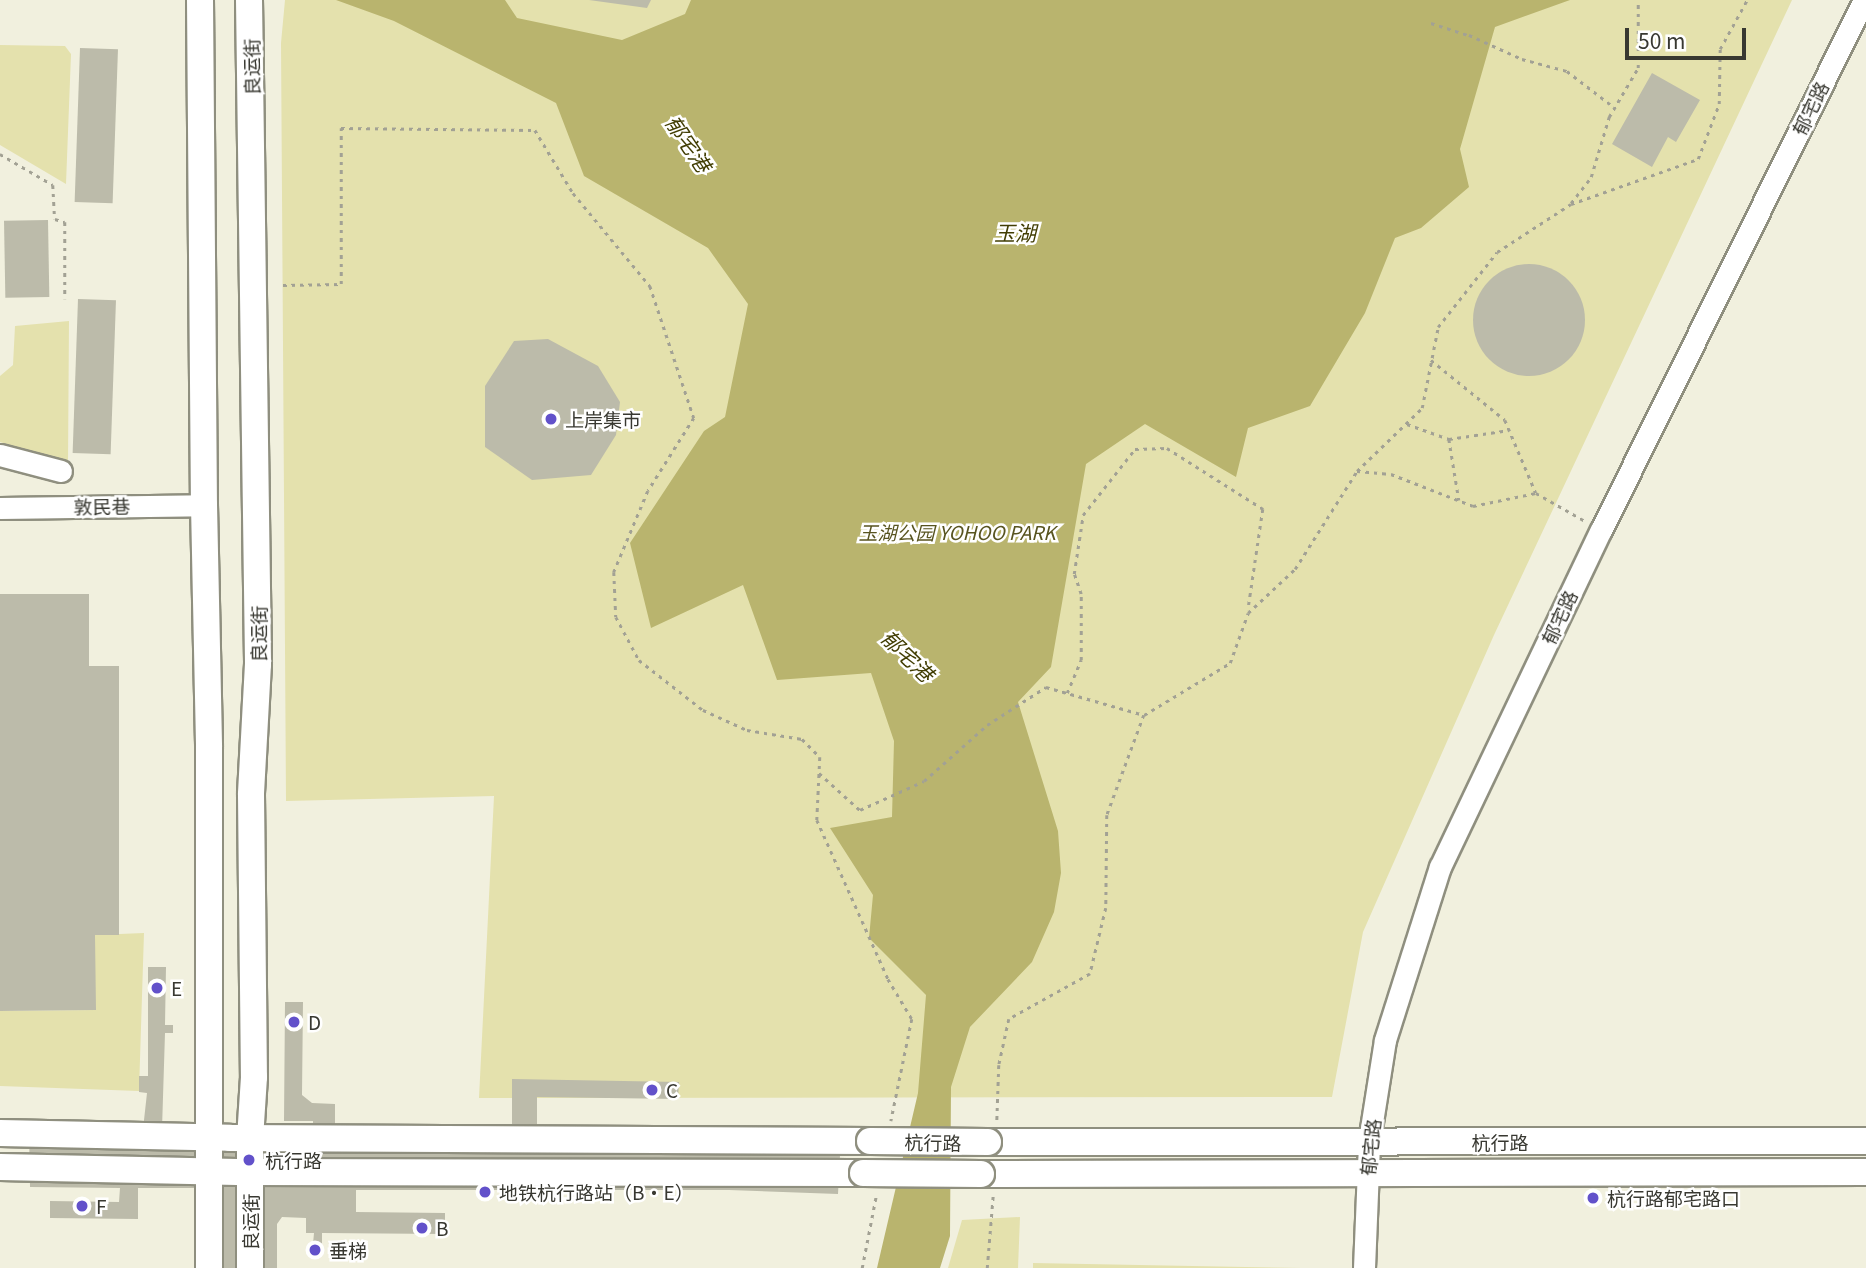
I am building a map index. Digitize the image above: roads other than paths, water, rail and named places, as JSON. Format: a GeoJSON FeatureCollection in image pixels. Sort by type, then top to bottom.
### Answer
{"type":"FeatureCollection","features":[{"type":"Feature","properties":{"kind":"main road"},"geometry":{"type":"LineString","coordinates":[[200,0],[209,760],[209,1268]]}},
{"type":"Feature","properties":{"kind":"main road","name":"良运街"},"geometry":{"type":"LineString","coordinates":[[250,5],[258,664],[251,795],[254,1077],[249,1172],[250,1268]]}},
{"type":"Feature","properties":{"kind":"main road","name":"杭行路"},"geometry":{"type":"LineString","coordinates":[[0,1133],[250,1139],[992,1142],[1866,1140]]}},
{"type":"Feature","properties":{"kind":"main road","name":"杭行路"},"geometry":{"type":"LineString","coordinates":[[0,1167],[870,1181],[988,1174],[1367,1176],[1866,1172]]}},
{"type":"Feature","properties":{"kind":"street","name":"郁宅路"},"geometry":{"type":"LineString","coordinates":[[1364,1268],[1369,1142],[1385,1041],[1440,867],[1601,530],[1864,0]]}},
{"type":"Feature","properties":{"kind":"street"},"geometry":{"type":"LineString","coordinates":[[0,455],[61,471]]}},
{"type":"Feature","properties":{"kind":"street","name":"敦民巷"},"geometry":{"type":"LineString","coordinates":[[0,508],[204,505]]}},
{"type":"Feature","properties":{"kind":"water","name":"玉湖"},"geometry":{"type":"Polygon","coordinates":[[[336,0],[505,0],[517,18],[622,40],[685,14],[691,0],[1570,0],[1495,27],[1460,149],[1469,187],[1421,228],[1395,238],[1365,313],[1310,406],[1248,428],[1236,477],[1145,424],[1086,464],[1051,667],[1018,702],[1058,831],[1061,873],[1054,912],[1032,962],[970,1027],[951,1087],[950,1236],[940,1268],[877,1268],[918,1093],[926,995],[869,938],[873,895],[830,828],[892,817],[894,741],[871,673],[777,680],[743,585],[651,628],[630,543],[704,431],[725,417],[748,304],[708,248],[584,176],[556,103],[394,21],[336,0]]]}},
{"type":"Feature","properties":{"kind":"place","name":"上岸集市"},"geometry":{"type":"Point","coordinates":[551,419]}},
{"type":"Feature","properties":{"kind":"place","name":"E"},"geometry":{"type":"Point","coordinates":[157,988]}},
{"type":"Feature","properties":{"kind":"place","name":"D"},"geometry":{"type":"Point","coordinates":[294,1022]}},
{"type":"Feature","properties":{"kind":"place","name":"C"},"geometry":{"type":"Point","coordinates":[652,1090]}},
{"type":"Feature","properties":{"kind":"place","name":"杭行路"},"geometry":{"type":"Point","coordinates":[249,1160]}},
{"type":"Feature","properties":{"kind":"place","name":"地铁杭行路站（B·E）"},"geometry":{"type":"Point","coordinates":[485,1192]}},
{"type":"Feature","properties":{"kind":"place","name":"杭行路郁宅路口"},"geometry":{"type":"Point","coordinates":[1593,1198]}},
{"type":"Feature","properties":{"kind":"place","name":"F"},"geometry":{"type":"Point","coordinates":[82,1206]}},
{"type":"Feature","properties":{"kind":"place","name":"B"},"geometry":{"type":"Point","coordinates":[422,1228]}},
{"type":"Feature","properties":{"kind":"place","name":"垂梯"},"geometry":{"type":"Point","coordinates":[315,1250]}},
{"type":"Feature","properties":{"kind":"water label","name":"郁宅港"},"geometry":{"type":"Point","coordinates":[689,143]}},
{"type":"Feature","properties":{"kind":"water label","name":"郁宅港"},"geometry":{"type":"Point","coordinates":[908,655]}},
{"type":"Feature","properties":{"kind":"park label","name":"玉湖公园 YOHOO PARK"},"geometry":{"type":"Point","coordinates":[957,532]}}]}
